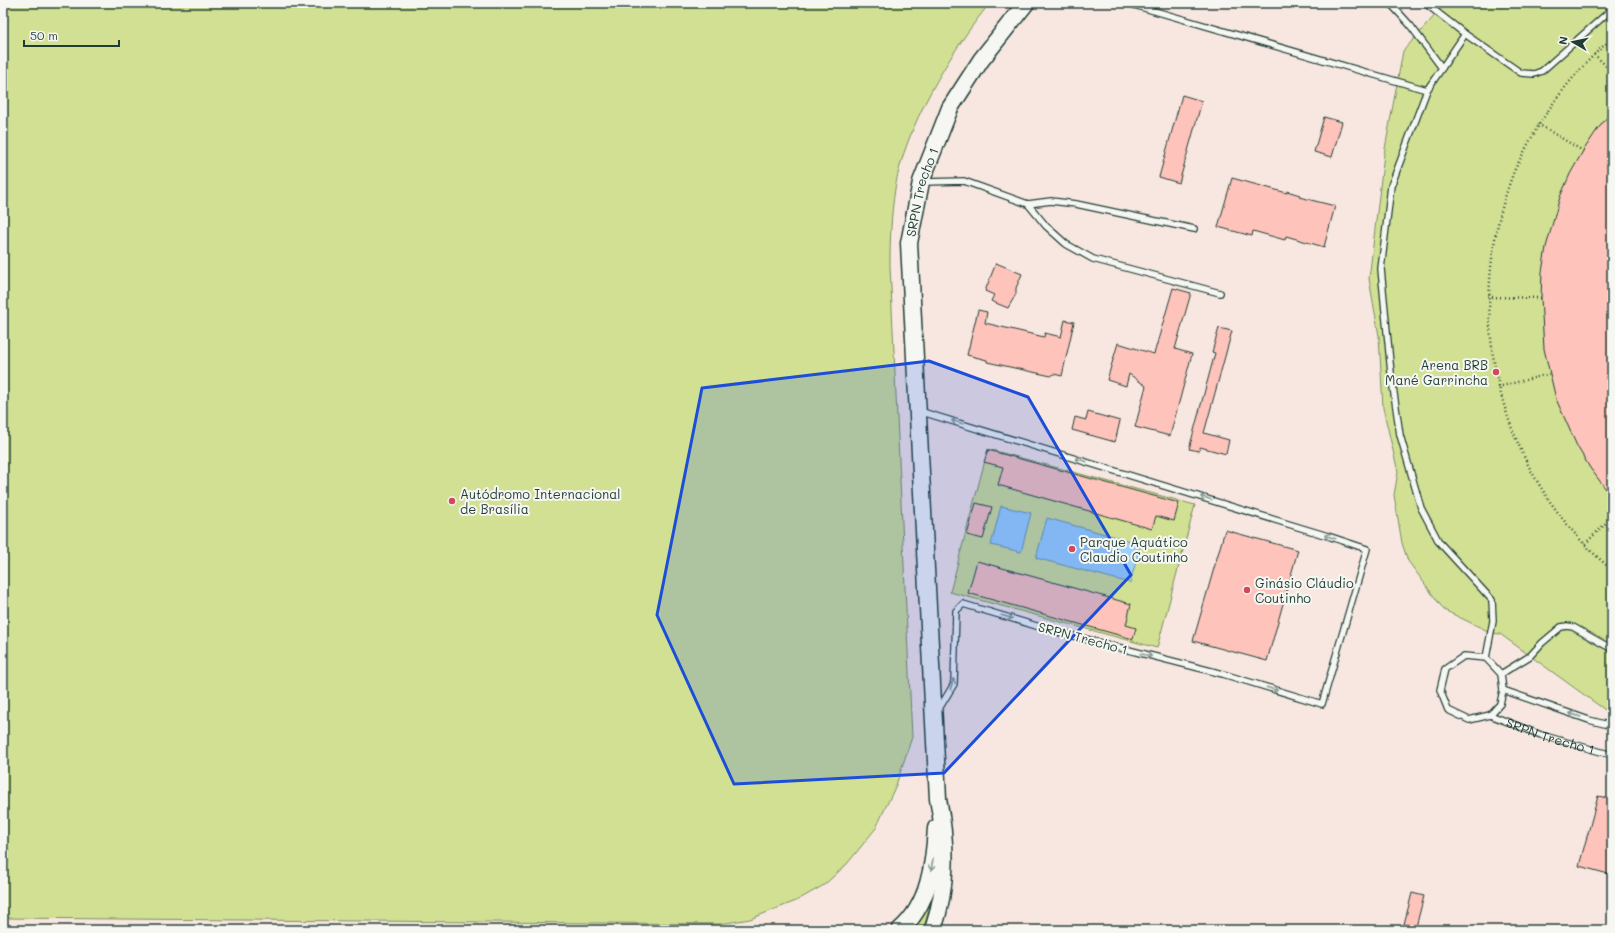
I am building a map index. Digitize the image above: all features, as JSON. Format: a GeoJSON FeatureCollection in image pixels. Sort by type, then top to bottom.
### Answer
{"type":"FeatureCollection","features":[{"type":"Feature","properties":{"kind":"main road","name":"SRPN Trecho 1"},"geometry":{"type":"LineString","coordinates":[[900,930],[918,909],[928,887],[936,835],[938,799],[909,243],[922,182],[950,108],[981,60],[1026,3]]}},
{"type":"Feature","properties":{"kind":"main road","name":"SRPN Trecho 1"},"geometry":{"type":"LineString","coordinates":[[933,930],[938,915],[944,885],[946,855],[943,825],[938,799]]}},
{"type":"Feature","properties":{"kind":"lane"},"geometry":{"type":"LineString","coordinates":[[1127,3],[1427,90]]}},
{"type":"Feature","properties":{"kind":"lane"},"geometry":{"type":"LineString","coordinates":[[1390,3],[1410,25],[1442,68]]}},
{"type":"Feature","properties":{"kind":"lane"},"geometry":{"type":"LineString","coordinates":[[1425,3],[1465,34],[1522,73],[1534,74],[1542,71],[1612,9]]}},
{"type":"Feature","properties":{"kind":"lane"},"geometry":{"type":"LineString","coordinates":[[1465,34],[1427,90],[1392,186],[1381,269],[1391,373],[1400,435],[1421,508],[1439,542],[1492,600],[1493,621],[1486,658]]}},
{"type":"Feature","properties":{"kind":"lane"},"geometry":{"type":"LineString","coordinates":[[922,182],[964,181],[1028,204],[1051,201],[1076,204],[1194,230]]}},
{"type":"Feature","properties":{"kind":"lane"},"geometry":{"type":"LineString","coordinates":[[1028,204],[1046,226],[1066,244],[1093,259],[1220,293]]}},
{"type":"Feature","properties":{"kind":"lane","name":"SRPN Trecho 1"},"geometry":{"type":"LineString","coordinates":[[917,410],[1367,549],[1322,704],[1222,674],[1050,630],[963,604],[956,611],[954,684],[933,718]]}},
{"type":"Feature","properties":{"kind":"lane"},"geometry":{"type":"LineString","coordinates":[[1501,674],[1530,656],[1542,643],[1561,627],[1573,627],[1612,649]]}},
{"type":"Feature","properties":{"kind":"lane"},"geometry":{"type":"LineString","coordinates":[[1464,656],[1486,658],[1501,674],[1503,690],[1500,704],[1490,715],[1468,720],[1448,710],[1440,690],[1446,669],[1464,656]]}},
{"type":"Feature","properties":{"kind":"lane","name":"SRPN Trecho 1"},"geometry":{"type":"LineString","coordinates":[[1503,690],[1589,720],[1612,726]]}},
{"type":"Feature","properties":{"kind":"lane","name":"SRPN Trecho 1"},"geometry":{"type":"LineString","coordinates":[[1490,715],[1541,735],[1612,755]]}},
{"type":"Feature","properties":{"kind":"path"},"geometry":{"type":"LineString","coordinates":[[1612,38],[1569,80],[1538,124],[1514,173],[1502,208],[1494,243],[1488,297],[1492,351],[1498,387],[1516,439],[1531,471],[1550,502],[1584,544],[1612,570]]}},
{"type":"Feature","properties":{"kind":"path"},"geometry":{"type":"LineString","coordinates":[[1594,54],[1612,72]]}},
{"type":"Feature","properties":{"kind":"path"},"geometry":{"type":"LineString","coordinates":[[1538,124],[1583,151]]}},
{"type":"Feature","properties":{"kind":"path"},"geometry":{"type":"LineString","coordinates":[[1488,297],[1541,298]]}},
{"type":"Feature","properties":{"kind":"path"},"geometry":{"type":"LineString","coordinates":[[1498,387],[1549,374]]}},
{"type":"Feature","properties":{"kind":"path"},"geometry":{"type":"LineString","coordinates":[[1584,544],[1612,517]]}},
{"type":"Feature","properties":{"kind":"highlighted area"},"geometry":{"type":"Polygon","coordinates":[[[929,361],[1028,397],[1131,575],[944,773],[734,784],[657,615],[702,388],[929,361]]]}},
{"type":"Feature","properties":{"kind":"green space","name":"Autódromo Internacional de Brasília"},"geometry":{"type":"Polygon","coordinates":[[[3,3],[990,3],[960,43],[931,91],[908,141],[895,189],[891,228],[890,266],[912,737],[896,785],[876,828],[847,864],[824,885],[796,901],[750,919],[720,924],[3,918],[3,3]]]}},
{"type":"Feature","properties":{"kind":"green space","name":"Arena BRB Mané Garrincha"},"geometry":{"type":"Polygon","coordinates":[[[1446,3],[1612,3],[1612,715],[1500,634],[1492,633],[1444,610],[1408,561],[1402,543],[1394,495],[1398,472],[1383,408],[1379,336],[1369,279],[1384,154],[1403,51],[1446,3]]]}},
{"type":"Feature","properties":{"kind":"green space","name":"Parque Aquático Claudio Coutinho"},"geometry":{"type":"Polygon","coordinates":[[[988,449],[1195,505],[1157,648],[950,592],[988,449]]]}},
{"type":"Feature","properties":{"kind":"green space"},"geometry":{"type":"Polygon","coordinates":[[[932,899],[923,930],[909,930],[932,899]]]}},
{"type":"Feature","properties":{"kind":"water"},"geometry":{"type":"Polygon","coordinates":[[[1001,506],[1031,513],[1021,552],[991,545],[1001,506]]]}},
{"type":"Feature","properties":{"kind":"water"},"geometry":{"type":"Polygon","coordinates":[[[1047,518],[1141,544],[1130,583],[1036,558],[1047,518]]]}},
{"type":"Feature","properties":{"kind":"building"},"geometry":{"type":"Polygon","coordinates":[[[1182,95],[1202,101],[1179,183],[1159,177],[1182,95]]]}},
{"type":"Feature","properties":{"kind":"building"},"geometry":{"type":"Polygon","coordinates":[[[1612,111],[1612,497],[1590,468],[1577,446],[1556,399],[1544,349],[1541,298],[1542,272],[1546,247],[1560,197],[1570,174],[1583,151],[1612,111]]]}},
{"type":"Feature","properties":{"kind":"building"},"geometry":{"type":"Polygon","coordinates":[[[1324,117],[1342,122],[1332,157],[1314,152],[1324,117]]]}},
{"type":"Feature","properties":{"kind":"building"},"geometry":{"type":"Polygon","coordinates":[[[1232,178],[1287,193],[1287,191],[1300,195],[1299,197],[1335,206],[1324,247],[1286,236],[1285,240],[1253,231],[1252,236],[1218,227],[1232,178]]]}},
{"type":"Feature","properties":{"kind":"building"},"geometry":{"type":"Polygon","coordinates":[[[996,263],[1022,274],[1016,288],[1016,294],[1008,308],[991,301],[994,295],[985,291],[996,263]]]}},
{"type":"Feature","properties":{"kind":"building"},"geometry":{"type":"Polygon","coordinates":[[[1173,288],[1191,293],[1175,349],[1192,354],[1170,436],[1135,427],[1146,386],[1129,374],[1126,386],[1107,380],[1118,343],[1154,354],[1173,288]]]}},
{"type":"Feature","properties":{"kind":"building"},"geometry":{"type":"Polygon","coordinates":[[[978,310],[987,312],[985,323],[1044,337],[1045,333],[1061,337],[1065,320],[1074,322],[1062,376],[1054,374],[1051,376],[987,362],[987,360],[967,355],[978,310]]]}},
{"type":"Feature","properties":{"kind":"building"},"geometry":{"type":"Polygon","coordinates":[[[1219,328],[1232,331],[1204,433],[1229,440],[1226,454],[1200,447],[1199,451],[1189,449],[1215,353],[1212,352],[1219,328]]]}},
{"type":"Feature","properties":{"kind":"building"},"geometry":{"type":"Polygon","coordinates":[[[1088,412],[1120,421],[1115,442],[1072,430],[1075,417],[1086,420],[1088,412]]]}},
{"type":"Feature","properties":{"kind":"building"},"geometry":{"type":"Polygon","coordinates":[[[988,450],[1179,503],[1174,521],[1156,516],[1152,529],[998,485],[1003,467],[984,462],[988,450]]]}},
{"type":"Feature","properties":{"kind":"building"},"geometry":{"type":"Polygon","coordinates":[[[976,503],[992,507],[983,539],[967,535],[976,503]]]}},
{"type":"Feature","properties":{"kind":"building","name":"Ginásio Cláudio Coutinho"},"geometry":{"type":"Polygon","coordinates":[[[1225,530],[1298,550],[1267,661],[1193,641],[1225,530]]]}},
{"type":"Feature","properties":{"kind":"building"},"geometry":{"type":"Polygon","coordinates":[[[977,561],[1131,604],[1126,625],[1136,628],[1133,639],[968,593],[977,561]]]}},
{"type":"Feature","properties":{"kind":"building"},"geometry":{"type":"Polygon","coordinates":[[[1598,796],[1612,799],[1612,875],[1579,866],[1598,796]]]}},
{"type":"Feature","properties":{"kind":"building"},"geometry":{"type":"Polygon","coordinates":[[[1412,893],[1424,896],[1416,927],[1404,924],[1412,893]]]}},
{"type":"Feature","properties":{"kind":"place","name":"Arena BRB Mané Garrincha"},"geometry":{"type":"Point","coordinates":[1496,372]}},
{"type":"Feature","properties":{"kind":"place","name":"Autódromo Internacional de Brasília"},"geometry":{"type":"Point","coordinates":[452,501]}},
{"type":"Feature","properties":{"kind":"place","name":"Parque Aquático Claudio Coutinho"},"geometry":{"type":"Point","coordinates":[1072,549]}},
{"type":"Feature","properties":{"kind":"place","name":"Ginásio Cláudio Coutinho"},"geometry":{"type":"Point","coordinates":[1247,590]}}]}
